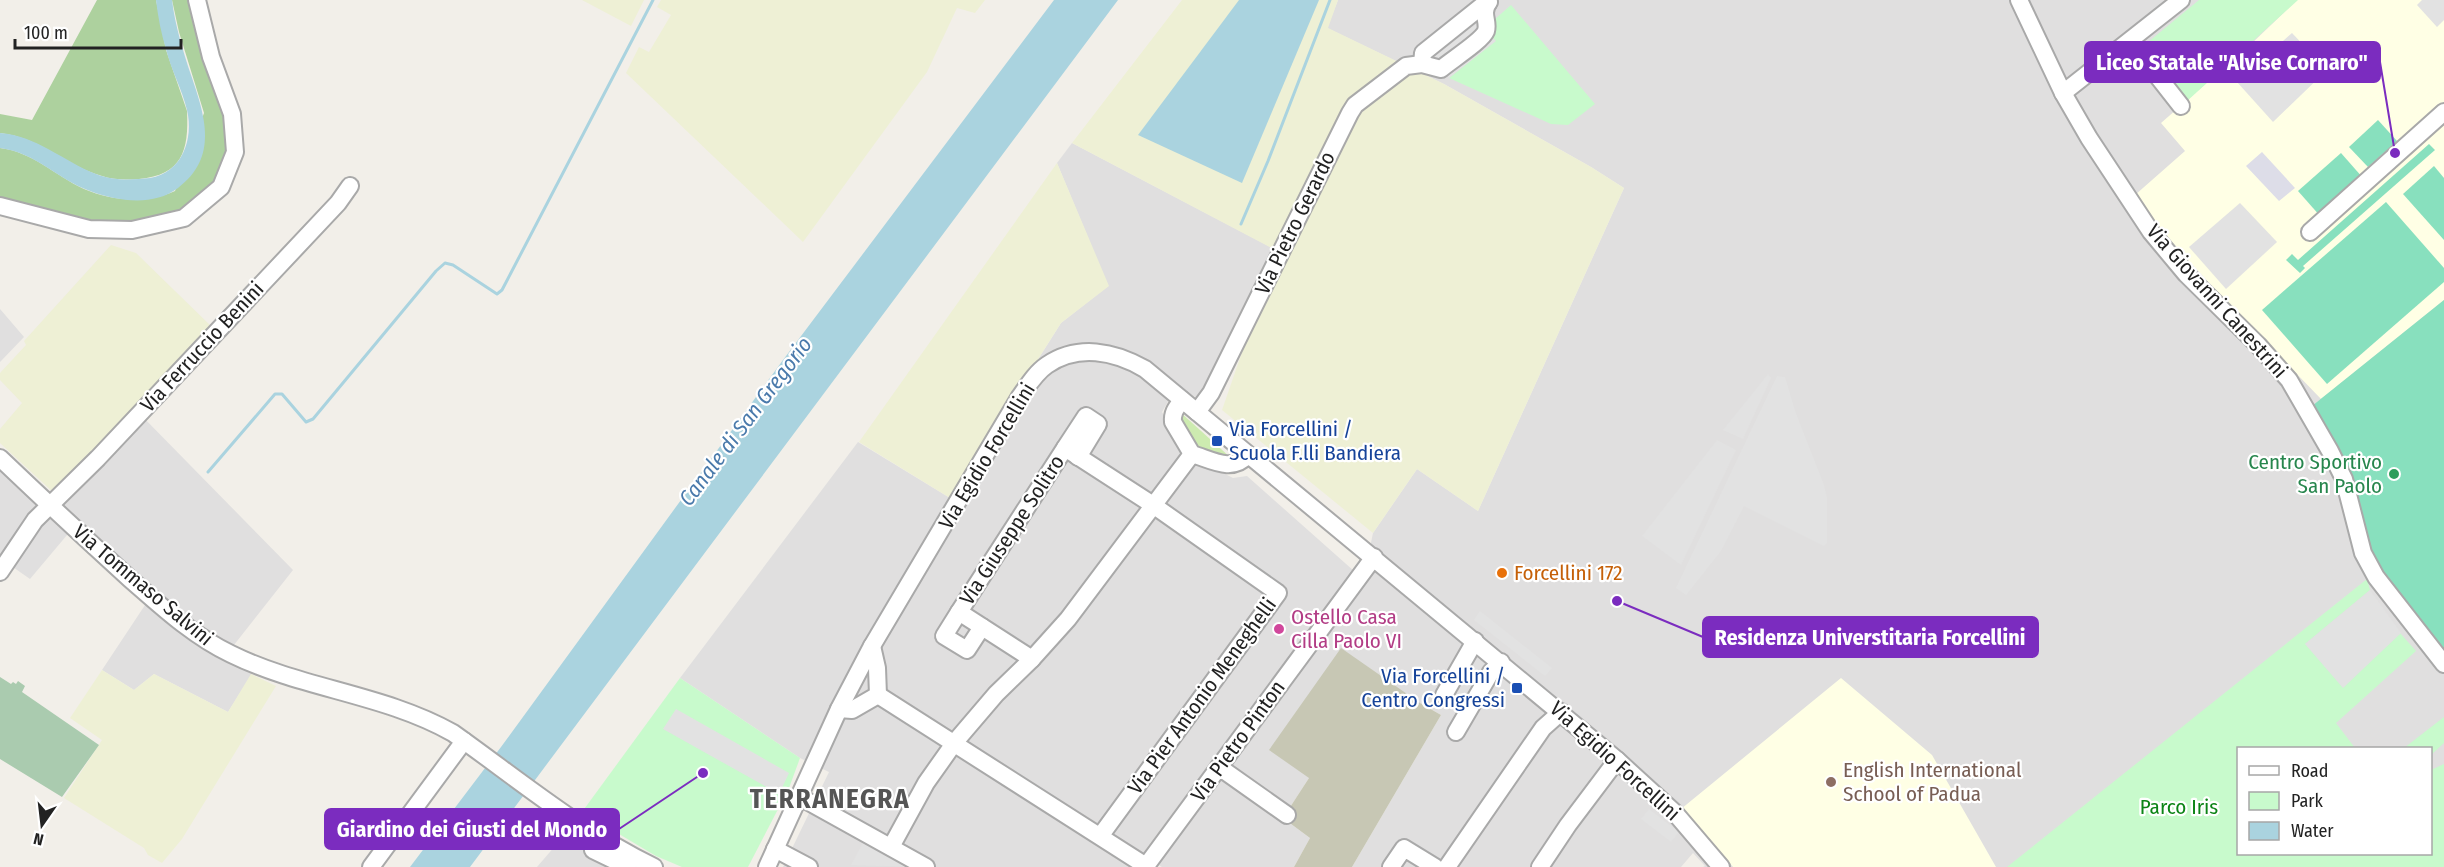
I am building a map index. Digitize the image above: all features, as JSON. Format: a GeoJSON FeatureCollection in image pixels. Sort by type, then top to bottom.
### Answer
{"type":"FeatureCollection","features":[{"type":"Feature","properties":{"kind":"street"},"geometry":{"type":"LineString","coordinates":[[0,206],[89,229],[132,230],[184,218],[221,187],[235,152],[232,114],[212,57],[197,0]]}},
{"type":"Feature","properties":{"kind":"street","name":"Via Giovanni Canestrini"},"geometry":{"type":"LineString","coordinates":[[2019,0],[2063,93],[2089,138],[2161,245],[2289,380],[2331,451],[2344,479],[2363,553],[2376,577],[2444,664]]}},
{"type":"Feature","properties":{"kind":"street"},"geometry":{"type":"LineString","coordinates":[[2063,93],[2181,0]]}},
{"type":"Feature","properties":{"kind":"street","name":"Via Pietro Gerardo"},"geometry":{"type":"LineString","coordinates":[[1410,68],[1441,69],[1482,36],[1486,28],[1484,8]]}},
{"type":"Feature","properties":{"kind":"street","name":"Via Pietro Gerardo"},"geometry":{"type":"LineString","coordinates":[[1197,412],[1211,393],[1355,105],[1410,68],[1423,53],[1484,8]]}},
{"type":"Feature","properties":{"kind":"street"},"geometry":{"type":"LineString","coordinates":[[2130,41],[2181,106]]}},
{"type":"Feature","properties":{"kind":"street"},"geometry":{"type":"LineString","coordinates":[[2310,232],[2444,111]]}},
{"type":"Feature","properties":{"kind":"street","name":"Via Ferruccio Benini"},"geometry":{"type":"LineString","coordinates":[[0,572],[35,520],[98,458],[338,203],[350,186]]}},
{"type":"Feature","properties":{"kind":"street","name":"Via Egidio Forcellini"},"geometry":{"type":"LineString","coordinates":[[771,862],[839,709],[872,646],[1019,398],[1045,366],[1078,352],[1104,352],[1131,361],[1145,369],[1561,712],[1681,820],[1721,867]]}},
{"type":"Feature","properties":{"kind":"street"},"geometry":{"type":"LineString","coordinates":[[1182,399],[1172,416],[1173,422],[1192,454],[1230,465],[1240,464],[1248,455]]}},
{"type":"Feature","properties":{"kind":"street","name":"Via Giuseppe Solitro"},"geometry":{"type":"LineString","coordinates":[[982,627],[966,650],[944,636],[1071,452],[1153,505]]}},
{"type":"Feature","properties":{"kind":"street"},"geometry":{"type":"LineString","coordinates":[[892,845],[926,783],[955,742],[996,694],[1032,660],[1068,619],[1192,454]]}},
{"type":"Feature","properties":{"kind":"street","name":"Via Tommaso Salvini"},"geometry":{"type":"LineString","coordinates":[[0,458],[150,596],[191,629],[230,654],[282,675],[411,712],[435,723],[612,846],[654,867]]}},
{"type":"Feature","properties":{"kind":"street","name":"Via Pier Antonio Meneghelli"},"geometry":{"type":"LineString","coordinates":[[1101,836],[1278,593],[1153,505]]}},
{"type":"Feature","properties":{"kind":"street","name":"Via Pietro Pinton"},"geometry":{"type":"LineString","coordinates":[[1146,866],[1374,557]]}},
{"type":"Feature","properties":{"kind":"street","name":"Via Giuseppe Solitro"},"geometry":{"type":"LineString","coordinates":[[959,612],[1032,660]]}},
{"type":"Feature","properties":{"kind":"street"},"geometry":{"type":"LineString","coordinates":[[1444,695],[1475,641]]}},
{"type":"Feature","properties":{"kind":"street"},"geometry":{"type":"LineString","coordinates":[[872,646],[877,668],[878,695]]}},
{"type":"Feature","properties":{"kind":"street"},"geometry":{"type":"LineString","coordinates":[[1456,732],[1491,672],[1501,662]]}},
{"type":"Feature","properties":{"kind":"street"},"geometry":{"type":"LineString","coordinates":[[839,709],[852,710],[878,695]]}},
{"type":"Feature","properties":{"kind":"street"},"geometry":{"type":"LineString","coordinates":[[878,695],[1146,866]]}},
{"type":"Feature","properties":{"kind":"street"},"geometry":{"type":"LineString","coordinates":[[1447,867],[1543,728],[1561,712]]}},
{"type":"Feature","properties":{"kind":"street"},"geometry":{"type":"LineString","coordinates":[[371,867],[467,744]]}},
{"type":"Feature","properties":{"kind":"street"},"geometry":{"type":"LineString","coordinates":[[1540,867],[1568,825],[1617,760]]}},
{"type":"Feature","properties":{"kind":"street"},"geometry":{"type":"LineString","coordinates":[[1219,767],[1287,815]]}},
{"type":"Feature","properties":{"kind":"street"},"geometry":{"type":"LineString","coordinates":[[800,797],[892,845],[926,867]]}},
{"type":"Feature","properties":{"kind":"street"},"geometry":{"type":"LineString","coordinates":[[1391,867],[1404,848],[1435,867]]}},
{"type":"Feature","properties":{"kind":"street"},"geometry":{"type":"LineString","coordinates":[[594,850],[628,867]]}},
{"type":"Feature","properties":{"kind":"street"},"geometry":{"type":"LineString","coordinates":[[771,862],[809,867]]}},
{"type":"Feature","properties":{"kind":"shaded area"},"geometry":{"type":"Polygon","coordinates":[[[582,0],[644,0],[631,26],[582,0]]]}},
{"type":"Feature","properties":{"kind":"shaded area"},"geometry":{"type":"Polygon","coordinates":[[[661,0],[985,0],[975,13],[957,8],[927,72],[803,242],[626,73],[639,47],[649,52],[671,15],[657,7],[661,0]]]}},
{"type":"Feature","properties":{"kind":"shaded area"},"geometry":{"type":"Polygon","coordinates":[[[1182,0],[1338,0],[1328,28],[1444,84],[1624,188],[1478,511],[1417,469],[1373,533],[1222,410],[1277,251],[1072,143],[1182,0]]]}},
{"type":"Feature","properties":{"kind":"shaded area"},"geometry":{"type":"Polygon","coordinates":[[[1338,0],[2444,0],[2444,867],[1703,867],[1705,866],[1693,853],[1681,867],[1352,867],[1441,715],[1420,703],[1309,778],[1283,818],[1310,838],[1294,867],[1162,867],[1154,862],[1364,576],[1373,533],[1417,469],[1478,511],[1624,188],[1444,84],[1327,28],[1338,0]]]}},
{"type":"Feature","properties":{"kind":"shaded area"},"geometry":{"type":"Polygon","coordinates":[[[2297,0],[2444,0],[2444,300],[2321,399],[2158,227],[2135,195],[2185,151],[2161,123],[2249,46],[2297,0]]]}},
{"type":"Feature","properties":{"kind":"shaded area"},"geometry":{"type":"Polygon","coordinates":[[[2422,0],[2444,0],[2444,20],[2437,27],[2417,5],[2422,0]]]}},
{"type":"Feature","properties":{"kind":"shaded area"},"geometry":{"type":"Polygon","coordinates":[[[1476,24],[1481,32],[1490,35],[1496,41],[1449,78],[1433,58],[1476,24]]]}},
{"type":"Feature","properties":{"kind":"shaded area"},"geometry":{"type":"Polygon","coordinates":[[[2292,33],[2327,70],[2273,122],[2237,82],[2292,33]]]}},
{"type":"Feature","properties":{"kind":"shaded area"},"geometry":{"type":"Polygon","coordinates":[[[1072,143],[1278,251],[1197,398],[1177,386],[1162,412],[1184,453],[1233,478],[1247,476],[1354,571],[1146,849],[1140,867],[783,867],[829,772],[800,758],[680,678],[858,442],[950,498],[1061,323],[1108,286],[1057,163],[1072,143]]]}},
{"type":"Feature","properties":{"kind":"shaded area"},"geometry":{"type":"Polygon","coordinates":[[[2262,152],[2295,188],[2279,201],[2246,166],[2262,152]]]}},
{"type":"Feature","properties":{"kind":"shaded area"},"geometry":{"type":"Polygon","coordinates":[[[1057,163],[1109,286],[1061,323],[950,498],[859,442],[1057,163]]]}},
{"type":"Feature","properties":{"kind":"shaded area"},"geometry":{"type":"Polygon","coordinates":[[[2240,203],[2277,242],[2226,289],[2189,247],[2240,203]]]}},
{"type":"Feature","properties":{"kind":"shaded area"},"geometry":{"type":"Polygon","coordinates":[[[111,245],[136,253],[213,328],[54,493],[0,443],[0,429],[22,403],[0,380],[0,373],[26,345],[24,341],[111,245]]]}},
{"type":"Feature","properties":{"kind":"shaded area"},"geometry":{"type":"Polygon","coordinates":[[[0,309],[24,337],[0,362],[0,309]]]}},
{"type":"Feature","properties":{"kind":"shaded area"},"geometry":{"type":"Polygon","coordinates":[[[1768,374],[1771,378],[1743,439],[1723,430],[1768,374]]]}},
{"type":"Feature","properties":{"kind":"shaded area"},"geometry":{"type":"Polygon","coordinates":[[[1777,376],[1785,377],[1795,411],[1824,485],[1827,498],[1827,543],[1824,546],[1744,506],[1721,551],[1686,595],[1676,588],[1777,376]]]}},
{"type":"Feature","properties":{"kind":"shaded area"},"geometry":{"type":"Polygon","coordinates":[[[138,412],[293,570],[230,650],[259,663],[228,712],[154,674],[134,690],[102,670],[155,590],[78,522],[30,579],[0,558],[0,452],[51,500],[138,412]]]}},
{"type":"Feature","properties":{"kind":"shaded area"},"geometry":{"type":"Polygon","coordinates":[[[1717,440],[1736,450],[1681,565],[1642,536],[1717,440]]]}},
{"type":"Feature","properties":{"kind":"shaded area"},"geometry":{"type":"Polygon","coordinates":[[[2370,590],[2401,633],[2343,688],[2305,644],[2370,590]]]}},
{"type":"Feature","properties":{"kind":"shaded area"},"geometry":{"type":"Polygon","coordinates":[[[1480,611],[1552,668],[1545,676],[1474,620],[1480,611]]]}},
{"type":"Feature","properties":{"kind":"shaded area"},"geometry":{"type":"Polygon","coordinates":[[[1341,648],[1441,715],[1352,867],[1294,867],[1310,838],[1283,818],[1309,778],[1269,750],[1341,648]]]}},
{"type":"Feature","properties":{"kind":"shaded area"},"geometry":{"type":"Polygon","coordinates":[[[102,670],[134,690],[154,674],[228,712],[251,674],[276,686],[182,839],[162,863],[148,855],[144,848],[64,798],[102,740],[70,718],[102,670]]]}},
{"type":"Feature","properties":{"kind":"shaded area"},"geometry":{"type":"Polygon","coordinates":[[[0,677],[11,684],[13,682],[16,684],[18,681],[25,686],[22,692],[99,745],[62,797],[0,759],[0,677]]]}},
{"type":"Feature","properties":{"kind":"shaded area","name":"English International School of Padua"},"geometry":{"type":"Polygon","coordinates":[[[1841,678],[1932,755],[1996,867],[1733,867],[1696,823],[1681,809],[1841,678]]]}},
{"type":"Feature","properties":{"kind":"shaded area"},"geometry":{"type":"Polygon","coordinates":[[[676,709],[789,773],[779,794],[663,729],[676,709]]]}},
{"type":"Feature","properties":{"kind":"shaded area"},"geometry":{"type":"Polygon","coordinates":[[[1649,809],[1679,832],[1671,842],[1641,819],[1649,809]]]}},
{"type":"Feature","properties":{"kind":"shaded area"},"geometry":{"type":"Polygon","coordinates":[[[866,837],[918,867],[851,865],[866,837]]]}},
{"type":"Feature","properties":{"kind":"shaded area"},"geometry":{"type":"Polygon","coordinates":[[[562,838],[613,867],[537,867],[562,838]]]}},
{"type":"Feature","properties":{"kind":"green space"},"geometry":{"type":"Polygon","coordinates":[[[97,0],[156,0],[166,50],[187,111],[187,125],[184,149],[180,158],[174,166],[153,177],[129,180],[107,177],[88,171],[28,140],[0,133],[0,114],[32,120],[97,0]]]}},
{"type":"Feature","properties":{"kind":"green space"},"geometry":{"type":"Polygon","coordinates":[[[172,0],[195,0],[231,114],[233,152],[219,186],[184,215],[132,229],[0,204],[0,148],[23,154],[84,189],[106,196],[141,199],[175,191],[204,113],[179,32],[172,0]]]}},
{"type":"Feature","properties":{"kind":"green space"},"geometry":{"type":"Polygon","coordinates":[[[2199,0],[2298,0],[2186,102],[2145,51],[2147,43],[2199,0]]]}},
{"type":"Feature","properties":{"kind":"green space"},"geometry":{"type":"Polygon","coordinates":[[[1511,5],[1595,104],[1568,125],[1551,124],[1449,78],[1495,41],[1490,35],[1489,21],[1495,19],[1511,5]]]}},
{"type":"Feature","properties":{"kind":"green space"},"geometry":{"type":"Polygon","coordinates":[[[2378,120],[2397,141],[2368,167],[2349,147],[2378,120]]]}},
{"type":"Feature","properties":{"kind":"green space"},"geometry":{"type":"Polygon","coordinates":[[[2429,144],[2435,150],[2303,266],[2305,268],[2300,273],[2286,260],[2292,254],[2298,260],[2429,144]]]}},
{"type":"Feature","properties":{"kind":"green space"},"geometry":{"type":"Polygon","coordinates":[[[2341,153],[2363,178],[2321,217],[2298,191],[2341,153]]]}},
{"type":"Feature","properties":{"kind":"green space"},"geometry":{"type":"Polygon","coordinates":[[[2434,166],[2444,178],[2444,240],[2403,194],[2434,166]]]}},
{"type":"Feature","properties":{"kind":"green space"},"geometry":{"type":"Polygon","coordinates":[[[2386,202],[2444,268],[2444,282],[2327,384],[2262,310],[2386,202]]]}},
{"type":"Feature","properties":{"kind":"green space","name":"Centro Sportivo San Paolo"},"geometry":{"type":"Polygon","coordinates":[[[2444,300],[2444,659],[2376,565],[2312,406],[2444,300]]]}},
{"type":"Feature","properties":{"kind":"green space"},"geometry":{"type":"Polygon","coordinates":[[[1180,412],[1231,458],[1194,450],[1177,420],[1180,412]]]}},
{"type":"Feature","properties":{"kind":"green space","name":"Parco Iris"},"geometry":{"type":"Polygon","coordinates":[[[2367,579],[2370,590],[2305,644],[2400,633],[2416,651],[2336,723],[2354,747],[2237,747],[2237,855],[2432,855],[2432,770],[2444,764],[2444,867],[2007,867],[2367,579]]]}},
{"type":"Feature","properties":{"kind":"green space"},"geometry":{"type":"Polygon","coordinates":[[[680,678],[800,758],[789,788],[748,867],[682,867],[656,856],[582,812],[680,678]]]}},
{"type":"Feature","properties":{"kind":"green space"},"geometry":{"type":"Polygon","coordinates":[[[2444,717],[2444,743],[2432,754],[2432,747],[2405,747],[2444,717]]]}},
{"type":"Feature","properties":{"kind":"water"},"geometry":{"type":"Polygon","coordinates":[[[156,0],[172,0],[180,38],[204,121],[204,149],[191,176],[178,188],[158,198],[123,199],[90,191],[25,155],[0,148],[0,133],[13,135],[38,144],[84,169],[116,179],[150,178],[161,175],[178,162],[187,143],[189,121],[185,102],[164,43],[156,0]]]}},
{"type":"Feature","properties":{"kind":"water","name":"Canale di San Gregorio"},"geometry":{"type":"Polygon","coordinates":[[[1054,0],[1118,0],[470,867],[410,867],[501,747],[783,360],[1054,0]]]}},
{"type":"Feature","properties":{"kind":"water"},"geometry":{"type":"Polygon","coordinates":[[[1239,0],[1319,0],[1242,183],[1138,135],[1239,0]]]}},
{"type":"Feature","properties":{"kind":"waterway"},"geometry":{"type":"LineString","coordinates":[[208,472],[275,394],[282,394],[306,422],[313,419],[445,263],[453,265],[497,294],[502,290],[653,0]]}},
{"type":"Feature","properties":{"kind":"waterway"},"geometry":{"type":"LineString","coordinates":[[1241,224],[1268,161],[1330,0]]}},
{"type":"Feature","properties":{"kind":"place","name":"Liceo Statale \"Alvise Cornaro\""},"geometry":{"type":"Point","coordinates":[2395,153]}},
{"type":"Feature","properties":{"kind":"place","name":"Via Forcellini / Scuola F.lli Bandiera"},"geometry":{"type":"Point","coordinates":[1217,441]}},
{"type":"Feature","properties":{"kind":"place","name":"Centro Sportivo San Paolo"},"geometry":{"type":"Point","coordinates":[2394,474]}},
{"type":"Feature","properties":{"kind":"place","name":"Forcellini 172"},"geometry":{"type":"Point","coordinates":[1502,573]}},
{"type":"Feature","properties":{"kind":"place","name":"Residenza Universtitaria Forcellini"},"geometry":{"type":"Point","coordinates":[1617,601]}},
{"type":"Feature","properties":{"kind":"place","name":"Ostello Casa Cilla Paolo VI"},"geometry":{"type":"Point","coordinates":[1279,629]}},
{"type":"Feature","properties":{"kind":"place","name":"Via Forcellini / Centro Congressi"},"geometry":{"type":"Point","coordinates":[1517,688]}},
{"type":"Feature","properties":{"kind":"place","name":"Giardino dei Giusti del Mondo"},"geometry":{"type":"Point","coordinates":[703,773]}},
{"type":"Feature","properties":{"kind":"place","name":"English International School of Padua"},"geometry":{"type":"Point","coordinates":[1831,782]}},
{"type":"Feature","properties":{"kind":"district","name":"TERRANEGRA"},"geometry":{"type":"Point","coordinates":[830,799]}}]}
